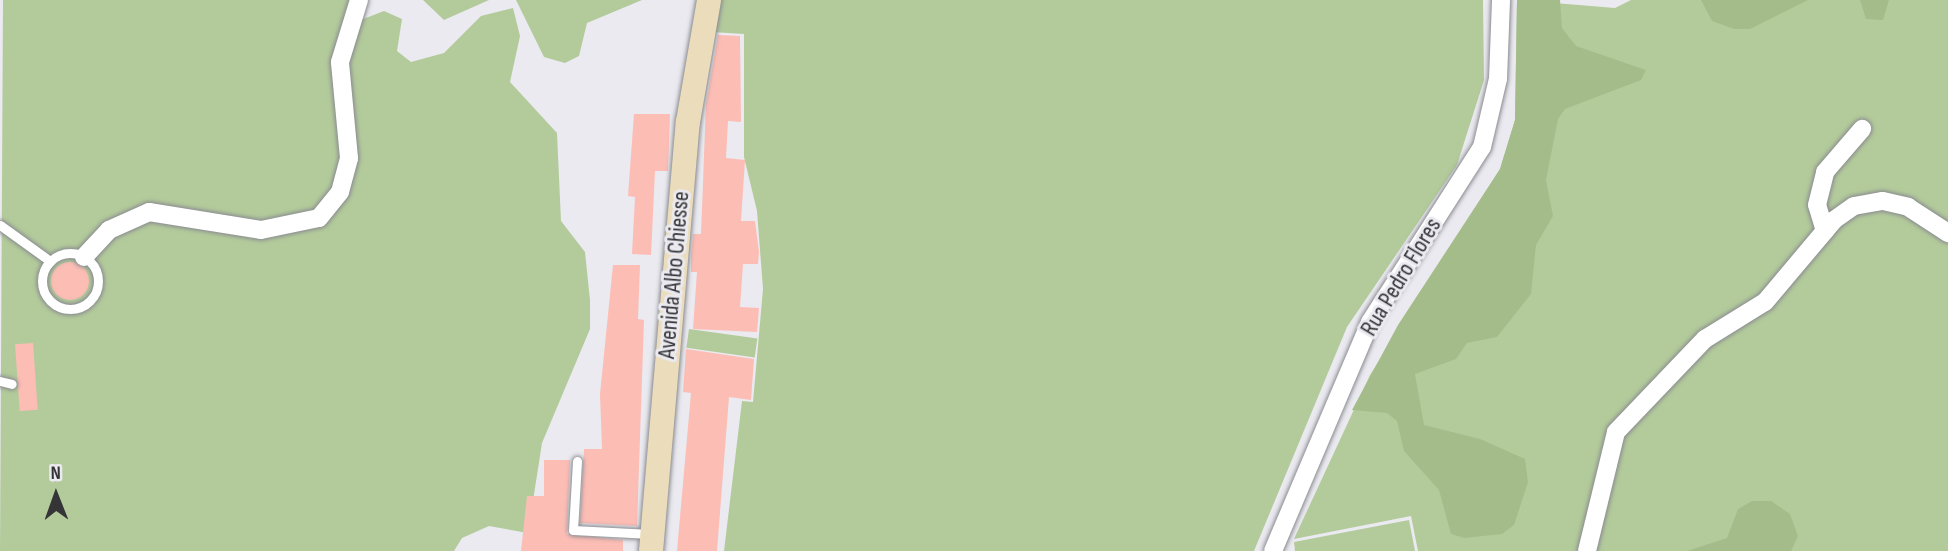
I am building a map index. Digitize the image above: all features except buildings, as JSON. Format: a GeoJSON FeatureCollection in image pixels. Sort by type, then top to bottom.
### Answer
{"type":"FeatureCollection","features":[{"type":"Feature","properties":{"kind":"street"},"geometry":{"type":"LineString","coordinates":[[84,257],[109,230],[149,212],[261,230],[319,218],[340,192],[349,158],[340,62],[359,0]]}},
{"type":"Feature","properties":{"kind":"street","name":"Avenida Albo Chiesse"},"geometry":{"type":"LineString","coordinates":[[651,543],[688,122],[709,0]]}},
{"type":"Feature","properties":{"kind":"street","name":"Rua Pedro Flores"},"geometry":{"type":"LineString","coordinates":[[1273,551],[1370,322],[1482,147],[1498,79],[1501,0]]}},
{"type":"Feature","properties":{"kind":"street"},"geometry":{"type":"LineString","coordinates":[[1825,231],[1817,205],[1825,172],[1862,129]]}},
{"type":"Feature","properties":{"kind":"street"},"geometry":{"type":"LineString","coordinates":[[1587,551],[1616,432],[1705,339],[1765,302],[1825,231],[1854,206],[1883,201],[1915,211],[1948,233]]}},
{"type":"Feature","properties":{"kind":"lane"},"geometry":{"type":"LineString","coordinates":[[0,225],[50,261]]}},
{"type":"Feature","properties":{"kind":"lane"},"geometry":{"type":"LineString","coordinates":[[66,253],[84,257],[96,271],[97,289],[86,304],[68,309],[51,302],[42,286],[50,261],[66,253]]}},
{"type":"Feature","properties":{"kind":"lane"},"geometry":{"type":"LineString","coordinates":[[0,382],[12,384]]}},
{"type":"Feature","properties":{"kind":"lane"},"geometry":{"type":"LineString","coordinates":[[577,461],[573,530],[651,543]]}},
{"type":"Feature","properties":{"kind":"green space"},"geometry":{"type":"Polygon","coordinates":[[[3,0],[363,0],[358,21],[384,11],[402,19],[397,51],[411,62],[444,53],[481,16],[513,8],[520,36],[510,82],[557,133],[561,221],[585,252],[590,300],[590,329],[542,443],[528,533],[489,526],[462,538],[454,551],[0,551],[3,0]]]}},
{"type":"Feature","properties":{"kind":"green space"},"geometry":{"type":"Polygon","coordinates":[[[423,0],[489,0],[444,20],[423,0]]]}},
{"type":"Feature","properties":{"kind":"green space"},"geometry":{"type":"Polygon","coordinates":[[[516,0],[642,0],[587,23],[579,56],[565,63],[544,57],[516,0]]]}},
{"type":"Feature","properties":{"kind":"green space"},"geometry":{"type":"Polygon","coordinates":[[[719,0],[1483,0],[1484,80],[1457,165],[1347,327],[1254,551],[724,551],[742,401],[753,402],[763,289],[757,211],[744,157],[744,34],[712,32],[719,0]]]}},
{"type":"Feature","properties":{"kind":"green space"},"geometry":{"type":"Polygon","coordinates":[[[1517,0],[1615,8],[1631,0],[1948,0],[1948,551],[1418,551],[1411,516],[1294,539],[1370,375],[1500,169],[1515,120],[1517,0]]]}},
{"type":"Feature","properties":{"kind":"green space"},"geometry":{"type":"Polygon","coordinates":[[[1517,0],[1560,0],[1562,28],[1576,46],[1646,70],[1641,80],[1565,109],[1558,119],[1546,180],[1553,216],[1536,245],[1531,294],[1497,337],[1467,343],[1456,359],[1415,374],[1424,425],[1480,439],[1525,459],[1528,482],[1514,525],[1502,534],[1464,538],[1451,534],[1439,490],[1404,451],[1397,421],[1387,413],[1352,410],[1398,325],[1500,169],[1515,120],[1517,0]]]}},
{"type":"Feature","properties":{"kind":"green space"},"geometry":{"type":"Polygon","coordinates":[[[1701,0],[1808,0],[1750,29],[1734,29],[1712,21],[1701,0]]]}},
{"type":"Feature","properties":{"kind":"green space"},"geometry":{"type":"Polygon","coordinates":[[[1860,0],[1889,0],[1883,20],[1866,19],[1860,0]]]}},
{"type":"Feature","properties":{"kind":"green space"},"geometry":{"type":"Polygon","coordinates":[[[689,329],[757,339],[755,357],[686,348],[689,329]]]}},
{"type":"Feature","properties":{"kind":"green space"},"geometry":{"type":"Polygon","coordinates":[[[1752,501],[1771,501],[1790,514],[1798,536],[1791,551],[1687,551],[1727,538],[1738,509],[1752,501]]]}},
{"type":"Feature","properties":{"kind":"green space"},"geometry":{"type":"Polygon","coordinates":[[[1409,520],[1415,551],[1295,551],[1294,542],[1409,520]]]}}]}
